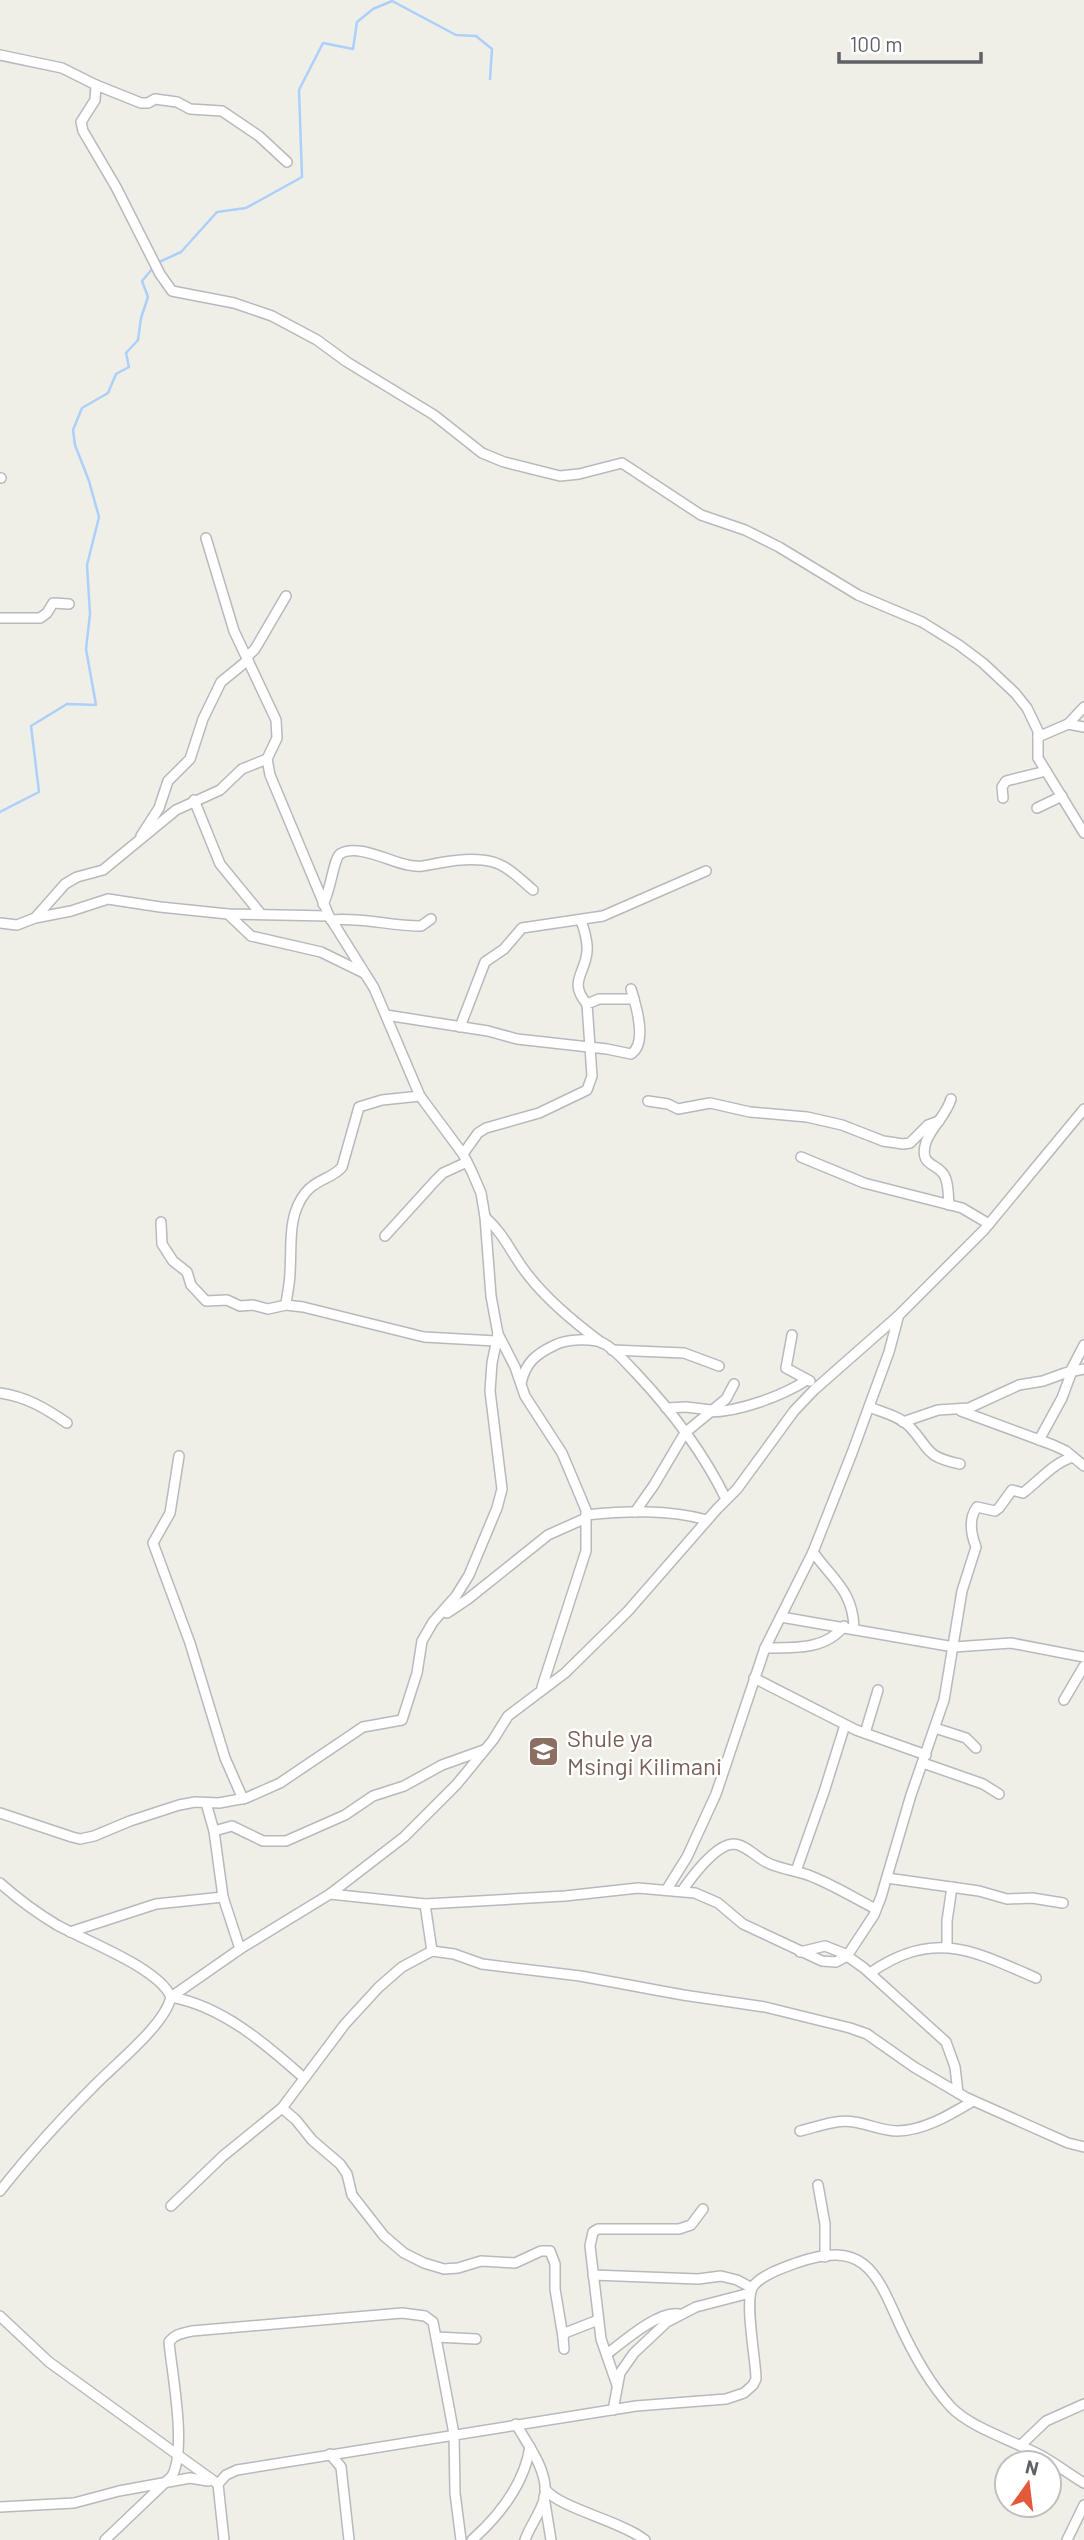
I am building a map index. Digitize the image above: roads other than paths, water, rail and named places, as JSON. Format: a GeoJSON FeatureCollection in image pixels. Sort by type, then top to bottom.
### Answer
{"type":"FeatureCollection","features":[{"type":"Feature","properties":{"kind":"street"},"geometry":{"type":"LineString","coordinates":[[0,55],[62,68],[141,103],[155,99],[177,102],[190,109],[222,111],[259,136],[288,162]]}},
{"type":"Feature","properties":{"kind":"street"},"geometry":{"type":"LineString","coordinates":[[96,85],[94,100],[81,122],[83,131],[116,187],[160,274],[172,291],[234,303],[272,316],[317,340],[347,362],[434,415],[482,453],[504,463],[560,476],[622,463],[701,515],[761,537],[858,595],[902,612],[946,636],[999,676],[1015,692],[1035,723],[1038,758],[1084,833]]}},
{"type":"Feature","properties":{"kind":"street"},"geometry":{"type":"LineString","coordinates":[[0,1813],[83,1838],[172,1807],[195,1802],[219,1803],[243,1799],[280,1783],[363,1727],[401,1720],[409,1704],[421,1644],[433,1622],[456,1596],[469,1575],[497,1508],[502,1489],[490,1391],[497,1338],[481,1193],[465,1158],[420,1096],[386,1015],[323,904],[270,775],[267,759],[277,738],[278,726],[225,606],[206,538]]}},
{"type":"Feature","properties":{"kind":"street"},"geometry":{"type":"LineString","coordinates":[[138,842],[159,808],[168,781],[190,759],[202,719],[221,682],[255,649],[286,596]]}},
{"type":"Feature","properties":{"kind":"street"},"geometry":{"type":"LineString","coordinates":[[0,618],[40,618],[47,613],[52,603],[69,604]]}},
{"type":"Feature","properties":{"kind":"street"},"geometry":{"type":"LineString","coordinates":[[1038,737],[1068,724],[1084,707]]}},
{"type":"Feature","properties":{"kind":"street"},"geometry":{"type":"LineString","coordinates":[[1068,724],[1084,727]]}},
{"type":"Feature","properties":{"kind":"street"},"geometry":{"type":"LineString","coordinates":[[35,918],[65,884],[76,877],[103,870],[176,810],[220,790],[242,769],[267,759]]}},
{"type":"Feature","properties":{"kind":"street"},"geometry":{"type":"LineString","coordinates":[[1003,798],[1002,787],[1006,781],[1046,771]]}},
{"type":"Feature","properties":{"kind":"street"},"geometry":{"type":"LineString","coordinates":[[1037,808],[1062,796]]}},
{"type":"Feature","properties":{"kind":"street"},"geometry":{"type":"LineString","coordinates":[[194,800],[220,864],[261,914]]}},
{"type":"Feature","properties":{"kind":"street"},"geometry":{"type":"LineString","coordinates":[[323,904],[330,891],[337,858],[350,851],[363,851],[421,867],[439,863],[492,862],[502,865],[533,890]]}},
{"type":"Feature","properties":{"kind":"street"},"geometry":{"type":"LineString","coordinates":[[460,1027],[485,962],[504,949],[522,928],[615,912],[706,871]]}},
{"type":"Feature","properties":{"kind":"street"},"geometry":{"type":"LineString","coordinates":[[0,923],[17,925],[108,899],[228,914],[364,918],[385,924],[421,926],[430,919]]}},
{"type":"Feature","properties":{"kind":"street"},"geometry":{"type":"LineString","coordinates":[[228,914],[251,936],[321,952],[364,973]]}},
{"type":"Feature","properties":{"kind":"street"},"geometry":{"type":"LineString","coordinates":[[385,1236],[443,1173],[465,1158],[478,1133],[486,1128],[538,1113],[587,1090],[592,1076],[587,1004],[582,997],[578,981],[587,954],[585,929],[580,919]]}},
{"type":"Feature","properties":{"kind":"street"},"geometry":{"type":"LineString","coordinates":[[386,1015],[516,1039],[590,1047],[625,1055],[636,1051],[639,1014],[632,994],[599,999],[587,1004]]}},
{"type":"Feature","properties":{"kind":"street"},"geometry":{"type":"LineString","coordinates":[[286,1305],[294,1213],[313,1184],[321,1178],[336,1174],[341,1167],[359,1107],[382,1100],[420,1096]]}},
{"type":"Feature","properties":{"kind":"street"},"geometry":{"type":"LineString","coordinates":[[949,1205],[946,1178],[930,1166],[924,1156],[928,1137],[946,1113],[951,1099]]}},
{"type":"Feature","properties":{"kind":"street"},"geometry":{"type":"LineString","coordinates":[[648,1101],[668,1104],[678,1109],[710,1103],[750,1112],[807,1117],[842,1125],[883,1141],[903,1144],[910,1143],[928,1125],[939,1121]]}},
{"type":"Feature","properties":{"kind":"street"},"geometry":{"type":"LineString","coordinates":[[0,2191],[94,2085],[157,2021],[168,2007],[171,1997],[240,1949],[330,1894],[404,1837],[457,1784],[508,1716],[565,1673],[628,1611],[737,1489],[794,1411],[819,1385],[898,1316],[989,1224],[1084,1109]]}},
{"type":"Feature","properties":{"kind":"street"},"geometry":{"type":"LineString","coordinates":[[801,1157],[864,1183],[962,1208],[989,1224]]}},
{"type":"Feature","properties":{"kind":"street"},"geometry":{"type":"LineString","coordinates":[[485,1217],[505,1237],[516,1259],[546,1295],[624,1361],[686,1431],[726,1499]]}},
{"type":"Feature","properties":{"kind":"street"},"geometry":{"type":"LineString","coordinates":[[161,1222],[159,1232],[162,1244],[173,1261],[187,1272],[191,1285],[202,1299],[227,1300],[236,1305],[253,1305],[268,1309],[286,1305],[303,1307],[425,1337],[497,1338]]}},
{"type":"Feature","properties":{"kind":"street"},"geometry":{"type":"LineString","coordinates":[[667,1889],[687,1857],[716,1794],[765,1648],[813,1552],[889,1352],[898,1316]]}},
{"type":"Feature","properties":{"kind":"street"},"geometry":{"type":"LineString","coordinates":[[792,1335],[786,1368],[819,1385]]}},
{"type":"Feature","properties":{"kind":"street"},"geometry":{"type":"LineString","coordinates":[[497,1338],[511,1359],[531,1407],[562,1453],[578,1487],[586,1517],[586,1552],[542,1689]]}},
{"type":"Feature","properties":{"kind":"street"},"geometry":{"type":"LineString","coordinates":[[520,1385],[523,1372],[531,1359],[551,1347],[572,1340],[601,1343]]}},
{"type":"Feature","properties":{"kind":"street"},"geometry":{"type":"LineString","coordinates":[[1039,1440],[1062,1398],[1084,1345]]}},
{"type":"Feature","properties":{"kind":"street"},"geometry":{"type":"LineString","coordinates":[[610,1350],[684,1353],[719,1366]]}},
{"type":"Feature","properties":{"kind":"street"},"geometry":{"type":"LineString","coordinates":[[902,1422],[938,1410],[959,1410],[979,1405],[1019,1385],[1084,1369]]}},
{"type":"Feature","properties":{"kind":"street"},"geometry":{"type":"LineString","coordinates":[[666,1408],[686,1407],[710,1411],[744,1407],[807,1380]]}},
{"type":"Feature","properties":{"kind":"street"},"geometry":{"type":"LineString","coordinates":[[635,1512],[686,1431],[726,1399],[734,1384]]}},
{"type":"Feature","properties":{"kind":"street"},"geometry":{"type":"LineString","coordinates":[[0,1393],[19,1396],[39,1404],[67,1423]]}},
{"type":"Feature","properties":{"kind":"street"},"geometry":{"type":"LineString","coordinates":[[869,1406],[902,1422],[928,1452],[960,1464]]}},
{"type":"Feature","properties":{"kind":"street"},"geometry":{"type":"LineString","coordinates":[[959,1410],[1066,1451],[1084,1466]]}},
{"type":"Feature","properties":{"kind":"street"},"geometry":{"type":"LineString","coordinates":[[179,1456],[170,1513],[153,1544],[192,1649],[225,1758],[243,1799]]}},
{"type":"Feature","properties":{"kind":"street"},"geometry":{"type":"LineString","coordinates":[[330,1894],[425,1904],[565,1896],[638,1888],[667,1889],[695,1893],[718,1903],[743,1924],[828,1963],[847,1955],[876,1909],[944,1700],[962,1591],[976,1547],[970,1535],[974,1510],[977,1507],[995,1511],[1012,1490],[1023,1493],[1045,1476],[1057,1462],[1073,1457]]}},
{"type":"Feature","properties":{"kind":"street"},"geometry":{"type":"LineString","coordinates":[[433,1622],[462,1604],[548,1535],[586,1517],[635,1512],[677,1513],[707,1520]]}},
{"type":"Feature","properties":{"kind":"street"},"geometry":{"type":"LineString","coordinates":[[765,1648],[823,1643],[849,1627],[851,1603],[845,1591],[813,1552]]}},
{"type":"Feature","properties":{"kind":"street"},"geometry":{"type":"LineString","coordinates":[[781,1617],[954,1647],[1011,1643],[1084,1656]]}},
{"type":"Feature","properties":{"kind":"street"},"geometry":{"type":"LineString","coordinates":[[1064,1700],[1084,1666]]}},
{"type":"Feature","properties":{"kind":"street"},"geometry":{"type":"LineString","coordinates":[[754,1678],[845,1724],[983,1784],[999,1794]]}},
{"type":"Feature","properties":{"kind":"street"},"geometry":{"type":"LineString","coordinates":[[865,1733],[878,1690]]}},
{"type":"Feature","properties":{"kind":"street"},"geometry":{"type":"LineString","coordinates":[[796,1871],[845,1724]]}},
{"type":"Feature","properties":{"kind":"street"},"geometry":{"type":"LineString","coordinates":[[935,1728],[967,1738],[976,1748]]}},
{"type":"Feature","properties":{"kind":"street"},"geometry":{"type":"LineString","coordinates":[[214,1831],[232,1826],[263,1841],[286,1841],[345,1815],[373,1796],[404,1786],[442,1765],[485,1750]]}},
{"type":"Feature","properties":{"kind":"street"},"geometry":{"type":"LineString","coordinates":[[206,1803],[214,1831],[223,1897],[240,1949]]}},
{"type":"Feature","properties":{"kind":"street"},"geometry":{"type":"LineString","coordinates":[[682,1891],[709,1859],[733,1844],[744,1847],[766,1863],[826,1883],[876,1909]]}},
{"type":"Feature","properties":{"kind":"street"},"geometry":{"type":"LineString","coordinates":[[887,1878],[979,1891],[1007,1899],[1041,1899],[1063,1903]]}},
{"type":"Feature","properties":{"kind":"street"},"geometry":{"type":"LineString","coordinates":[[0,1883],[33,1909],[146,1971],[162,1983],[171,1997],[194,2002],[215,2011],[273,2052],[303,2078]]}},
{"type":"Feature","properties":{"kind":"street"},"geometry":{"type":"LineString","coordinates":[[947,1947],[947,1921],[952,1887]]}},
{"type":"Feature","properties":{"kind":"street"},"geometry":{"type":"LineString","coordinates":[[70,1931],[156,1904],[223,1897]]}},
{"type":"Feature","properties":{"kind":"street"},"geometry":{"type":"LineString","coordinates":[[425,1904],[432,1951]]}},
{"type":"Feature","properties":{"kind":"street"},"geometry":{"type":"LineString","coordinates":[[870,1973],[913,1951],[939,1945],[978,1954],[1036,1978]]}},
{"type":"Feature","properties":{"kind":"street"},"geometry":{"type":"LineString","coordinates":[[800,1952],[825,1946],[847,1955],[870,1973],[946,2042],[955,2067],[958,2093]]}},
{"type":"Feature","properties":{"kind":"street"},"geometry":{"type":"LineString","coordinates":[[171,2206],[223,2156],[282,2108],[345,2024],[379,1987],[402,1967],[432,1951],[454,1954],[482,1964],[580,1976],[765,2007],[849,2028],[867,2034],[914,2067],[973,2101],[1068,2143],[1084,2147]]}},
{"type":"Feature","properties":{"kind":"street"},"geometry":{"type":"LineString","coordinates":[[800,2131],[840,2121],[896,2132],[944,2118],[973,2101]]}},
{"type":"Feature","properties":{"kind":"street"},"geometry":{"type":"LineString","coordinates":[[282,2108],[309,2137],[340,2164],[347,2174],[352,2195],[384,2236],[404,2253],[444,2269],[458,2269],[481,2261],[515,2263],[541,2251],[550,2251],[555,2264],[555,2289],[564,2349]]}},
{"type":"Feature","properties":{"kind":"street"},"geometry":{"type":"LineString","coordinates":[[818,2185],[825,2224],[825,2257]]}},
{"type":"Feature","properties":{"kind":"street"},"geometry":{"type":"LineString","coordinates":[[617,2385],[598,2320],[590,2246],[593,2232],[598,2229],[679,2229],[691,2225],[704,2209]]}},
{"type":"Feature","properties":{"kind":"street"},"geometry":{"type":"LineString","coordinates":[[613,2410],[620,2373],[635,2353],[667,2322],[696,2307],[751,2290],[764,2277],[807,2260],[843,2256],[855,2259],[872,2270],[925,2374],[950,2406],[982,2427],[1042,2456],[1084,2483]]}},
{"type":"Feature","properties":{"kind":"street"},"geometry":{"type":"LineString","coordinates":[[593,2275],[698,2279],[721,2276],[737,2280],[751,2290]]}},
{"type":"Feature","properties":{"kind":"street"},"geometry":{"type":"LineString","coordinates":[[224,2540],[218,2484],[226,2475],[237,2470],[636,2406],[726,2399],[749,2389],[756,2379],[750,2326],[751,2290]]}},
{"type":"Feature","properties":{"kind":"street"},"geometry":{"type":"LineString","coordinates":[[105,2540],[175,2471],[178,2429],[169,2342],[177,2334],[346,2316],[402,2313],[425,2316],[433,2322],[454,2434],[455,2493],[461,2540]]}},
{"type":"Feature","properties":{"kind":"street"},"geometry":{"type":"LineString","coordinates":[[607,2354],[664,2315],[680,2315]]}},
{"type":"Feature","properties":{"kind":"street"},"geometry":{"type":"LineString","coordinates":[[0,2316],[49,2362],[218,2484]]}},
{"type":"Feature","properties":{"kind":"street"},"geometry":{"type":"LineString","coordinates":[[563,2337],[567,2332],[598,2320]]}},
{"type":"Feature","properties":{"kind":"street"},"geometry":{"type":"LineString","coordinates":[[436,2337],[475,2339]]}},
{"type":"Feature","properties":{"kind":"street"},"geometry":{"type":"LineString","coordinates":[[1021,2445],[1046,2421],[1084,2404]]}},
{"type":"Feature","properties":{"kind":"street"},"geometry":{"type":"LineString","coordinates":[[516,2424],[544,2479],[551,2540]]}},
{"type":"Feature","properties":{"kind":"street"},"geometry":{"type":"LineString","coordinates":[[472,2540],[484,2529],[517,2486],[524,2473],[530,2447]]}},
{"type":"Feature","properties":{"kind":"street"},"geometry":{"type":"LineString","coordinates":[[330,2454],[341,2467],[349,2540]]}},
{"type":"Feature","properties":{"kind":"street"},"geometry":{"type":"LineString","coordinates":[[0,2507],[74,2503],[119,2491],[199,2478],[218,2484]]}},
{"type":"Feature","properties":{"kind":"street"},"geometry":{"type":"LineString","coordinates":[[525,2540],[545,2493]]}},
{"type":"Feature","properties":{"kind":"street"},"geometry":{"type":"LineString","coordinates":[[545,2493],[619,2524],[645,2540]]}},
{"type":"Feature","properties":{"kind":"street"},"geometry":{"type":"LineString","coordinates":[[1067,2540],[1084,2505]]}},
{"type":"Feature","properties":{"kind":"waterway"},"geometry":{"type":"LineString","coordinates":[[157,263],[181,252],[217,212],[246,208],[302,177],[299,90],[323,43],[353,49],[357,22],[373,9],[392,1],[456,35],[476,36],[492,49],[490,79]]}},
{"type":"Feature","properties":{"kind":"waterway"},"geometry":{"type":"LineString","coordinates":[[0,812],[39,792],[31,726],[67,704],[96,705],[86,649],[90,614],[87,565],[99,517],[75,445],[73,430],[82,408],[108,393],[116,374],[129,367],[126,353],[138,340],[148,297],[142,281],[153,268]]}},
{"type":"Feature","properties":{"kind":"place","name":"Shule ya Msingi Kilimani"},"geometry":{"type":"Point","coordinates":[544,1751]}}]}
